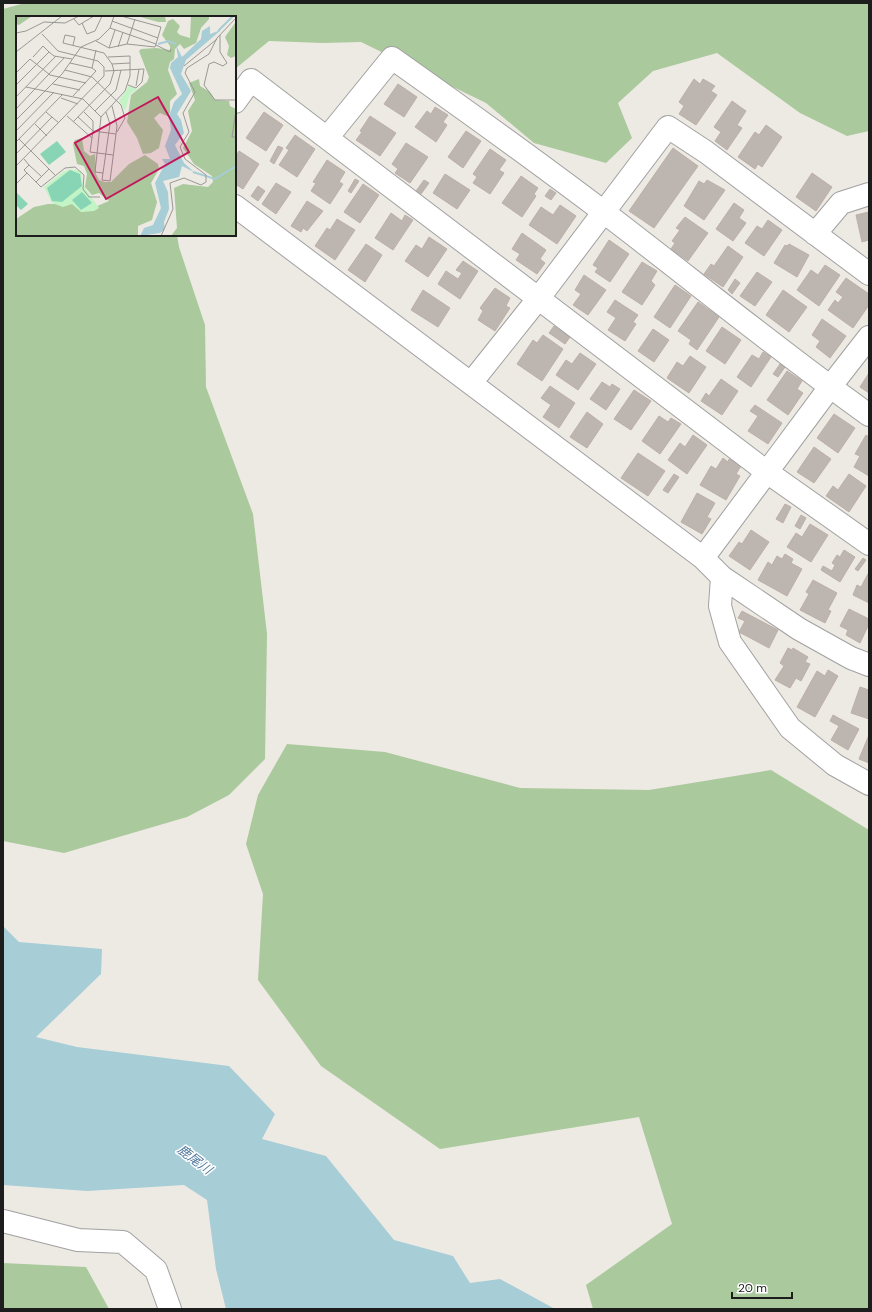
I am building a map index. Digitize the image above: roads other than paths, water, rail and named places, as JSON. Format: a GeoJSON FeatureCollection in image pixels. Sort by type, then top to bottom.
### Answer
{"type":"FeatureCollection","features":[{"type":"Feature","properties":{"kind":"street"},"geometry":{"type":"LineString","coordinates":[[327,138],[392,58],[499,134],[604,212],[830,387],[869,415]]}},
{"type":"Feature","properties":{"kind":"street"},"geometry":{"type":"LineString","coordinates":[[236,101],[251,80],[766,472],[869,544]]}},
{"type":"Feature","properties":{"kind":"street"},"geometry":{"type":"LineString","coordinates":[[471,383],[538,299],[668,128],[706,152],[869,274]]}},
{"type":"Feature","properties":{"kind":"street"},"geometry":{"type":"LineString","coordinates":[[815,234],[841,202],[869,194]]}},
{"type":"Feature","properties":{"kind":"street"},"geometry":{"type":"LineString","coordinates":[[236,207],[703,558],[722,577],[799,629],[851,658],[869,665]]}},
{"type":"Feature","properties":{"kind":"street"},"geometry":{"type":"LineString","coordinates":[[703,558],[766,472],[869,337]]}},
{"type":"Feature","properties":{"kind":"street"},"geometry":{"type":"LineString","coordinates":[[722,577],[720,606],[730,642],[790,728],[835,765],[869,784]]}},
{"type":"Feature","properties":{"kind":"street"},"geometry":{"type":"LineString","coordinates":[[3,1221],[78,1240],[122,1242],[156,1270],[170,1309]]}},
{"type":"Feature","properties":{"kind":"water","name":"鹿尾川"},"geometry":{"type":"Polygon","coordinates":[[[3,926],[19,942],[102,949],[101,974],[36,1037],[77,1047],[229,1066],[275,1114],[262,1139],[326,1156],[394,1240],[453,1256],[470,1283],[500,1279],[555,1309],[226,1309],[216,1269],[207,1200],[184,1185],[87,1191],[3,1185],[3,926]]]}}]}
